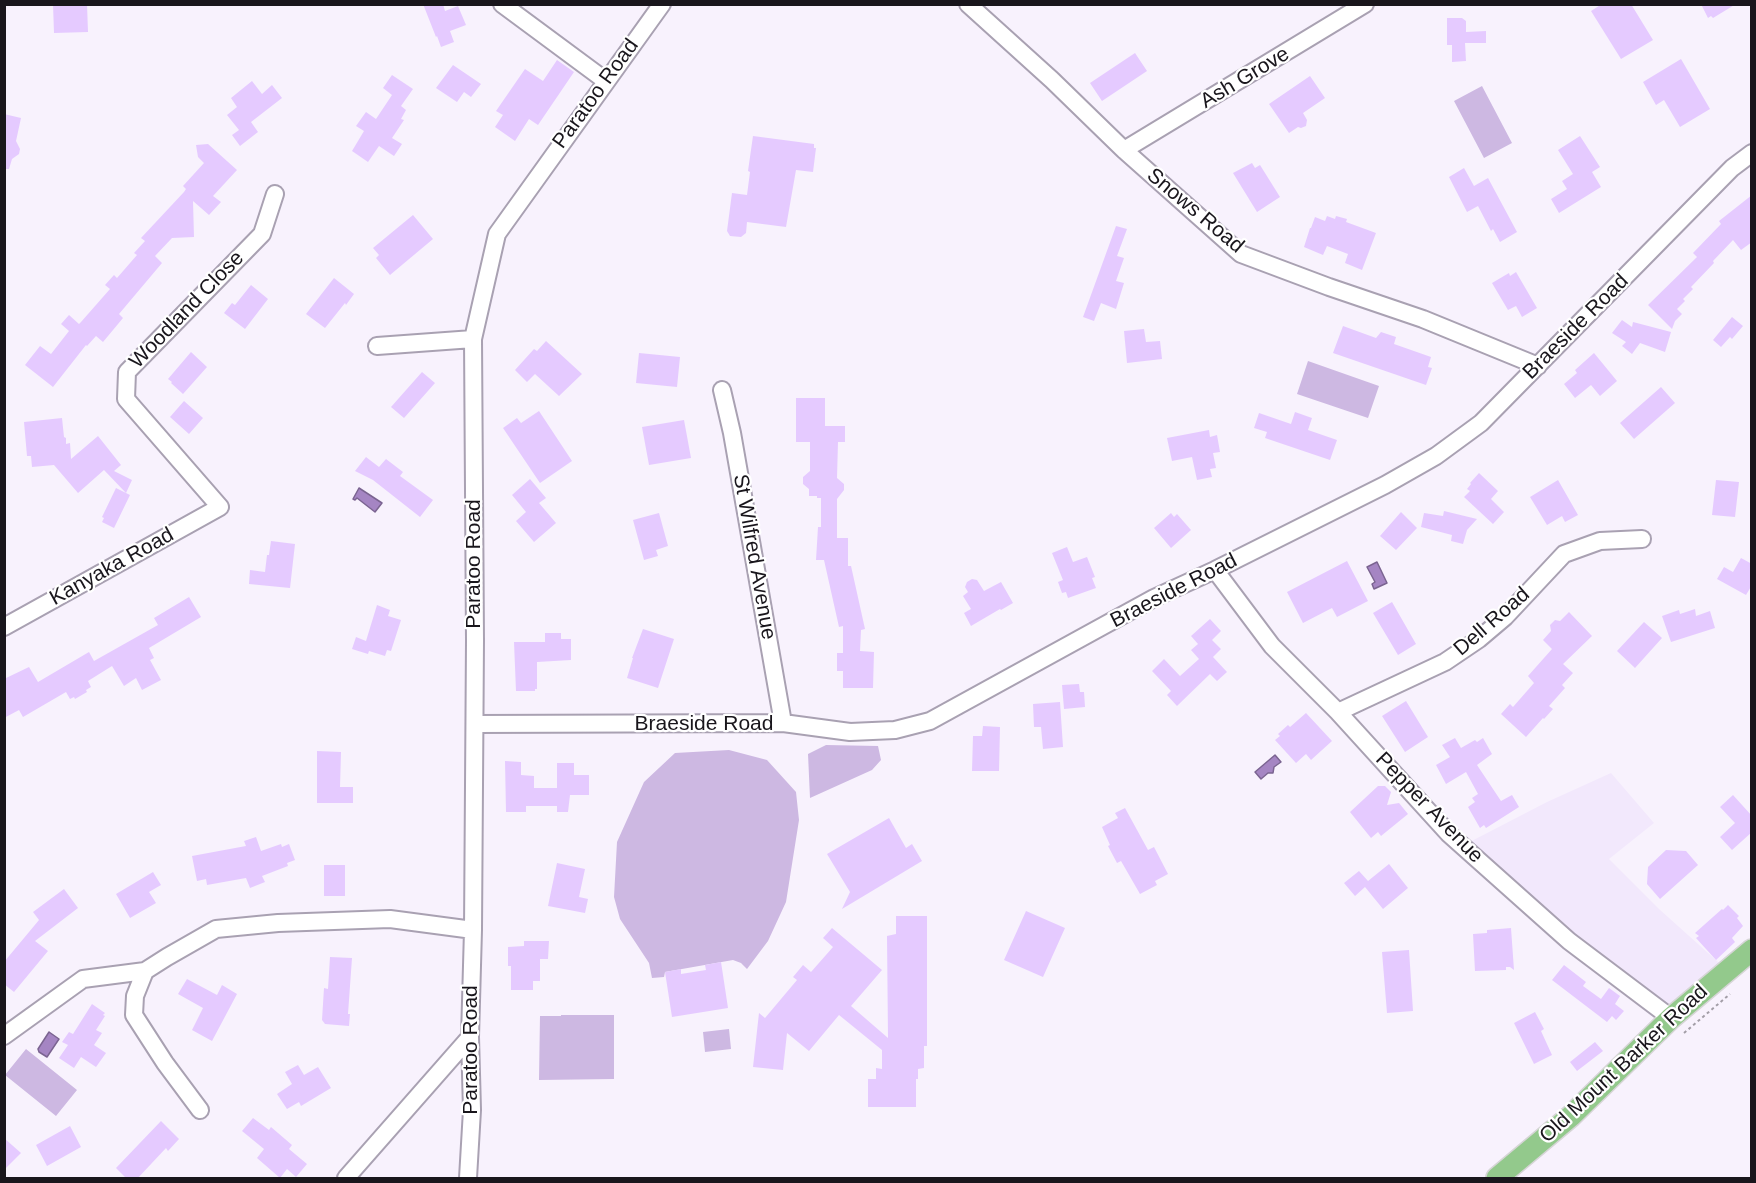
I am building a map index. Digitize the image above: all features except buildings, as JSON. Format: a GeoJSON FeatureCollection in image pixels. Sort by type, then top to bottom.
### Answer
{"type":"FeatureCollection","features":[{"type":"Feature","properties":{"kind":"main road","name":"Old Mount Barker Road"},"geometry":{"type":"LineString","coordinates":[[1502,1176],[1571,1116],[1671,1018],[1752,950]]}},
{"type":"Feature","properties":{"kind":"street"},"geometry":{"type":"LineString","coordinates":[[502,4],[606,81]]}},
{"type":"Feature","properties":{"kind":"street","name":"Paratoo Road"},"geometry":{"type":"LineString","coordinates":[[468,1179],[472,1110],[470,1037],[475,724],[473,339],[497,234],[662,4]]}},
{"type":"Feature","properties":{"kind":"street","name":"Snows Road"},"geometry":{"type":"LineString","coordinates":[[968,4],[1052,80],[1124,150],[1241,254],[1423,319],[1538,366]]}},
{"type":"Feature","properties":{"kind":"street","name":"Ash Grove"},"geometry":{"type":"LineString","coordinates":[[1124,150],[1365,4]]}},
{"type":"Feature","properties":{"kind":"street","name":"Braeside Road"},"geometry":{"type":"LineString","coordinates":[[475,724],[783,723],[850,732],[895,730],[930,721],[1154,598],[1385,485],[1436,456],[1481,423],[1732,168],[1752,153]]}},
{"type":"Feature","properties":{"kind":"street","name":"Woodland Close"},"geometry":{"type":"LineString","coordinates":[[220,507],[126,399],[127,372],[262,234],[275,194]]}},
{"type":"Feature","properties":{"kind":"street"},"geometry":{"type":"LineString","coordinates":[[377,346],[473,339]]}},
{"type":"Feature","properties":{"kind":"street","name":"St Wilfred Avenue"},"geometry":{"type":"LineString","coordinates":[[722,390],[732,433],[783,723]]}},
{"type":"Feature","properties":{"kind":"street","name":"Kanyaka Road"},"geometry":{"type":"LineString","coordinates":[[4,627],[220,507]]}},
{"type":"Feature","properties":{"kind":"street","name":"Dell Road"},"geometry":{"type":"LineString","coordinates":[[1338,712],[1445,662],[1479,639],[1505,617],[1564,554],[1600,540],[1642,539]]}},
{"type":"Feature","properties":{"kind":"street","name":"Pepper Avenue"},"geometry":{"type":"LineString","coordinates":[[1215,570],[1272,646],[1338,712],[1449,834],[1569,941],[1671,1018]]}},
{"type":"Feature","properties":{"kind":"street"},"geometry":{"type":"LineString","coordinates":[[4,1036],[83,979],[145,971],[216,929],[278,923],[390,919],[473,930]]}},
{"type":"Feature","properties":{"kind":"street"},"geometry":{"type":"LineString","coordinates":[[145,971],[135,996],[134,1015],[165,1063],[200,1110]]}},
{"type":"Feature","properties":{"kind":"street"},"geometry":{"type":"LineString","coordinates":[[346,1179],[470,1037]]}},
{"type":"Feature","properties":{"kind":"shaded area"},"geometry":{"type":"Polygon","coordinates":[[[1482,86],[1512,143],[1484,158],[1454,101],[1482,86]]]}},
{"type":"Feature","properties":{"kind":"shaded area"},"geometry":{"type":"Polygon","coordinates":[[[1308,361],[1379,386],[1368,418],[1297,394],[1308,361]]]}},
{"type":"Feature","properties":{"kind":"shaded area"},"geometry":{"type":"Polygon","coordinates":[[[359,488],[382,503],[375,512],[357,498],[353,499],[359,488]]]}},
{"type":"Feature","properties":{"kind":"shaded area"},"geometry":{"type":"Polygon","coordinates":[[[1377,562],[1387,583],[1374,589],[1372,584],[1375,582],[1367,567],[1377,562]]]}},
{"type":"Feature","properties":{"kind":"shaded area"},"geometry":{"type":"Polygon","coordinates":[[[826,745],[878,746],[881,760],[872,770],[810,798],[808,754],[826,745]]]}},
{"type":"Feature","properties":{"kind":"shaded area"},"geometry":{"type":"Polygon","coordinates":[[[729,750],[767,760],[796,792],[799,820],[786,902],[768,941],[747,969],[741,963],[733,960],[665,972],[664,977],[652,978],[649,963],[620,919],[614,897],[617,842],[644,782],[675,753],[729,750]]]}},
{"type":"Feature","properties":{"kind":"shaded area"},"geometry":{"type":"Polygon","coordinates":[[[1275,755],[1281,762],[1274,767],[1273,773],[1268,773],[1261,779],[1255,772],[1275,755]]]}},
{"type":"Feature","properties":{"kind":"shaded area"},"geometry":{"type":"Polygon","coordinates":[[[1611,773],[1654,823],[1609,859],[1659,909],[1727,970],[1671,1018],[1462,846],[1547,802],[1611,773]]]}},
{"type":"Feature","properties":{"kind":"shaded area"},"geometry":{"type":"Polygon","coordinates":[[[614,1015],[614,1079],[539,1080],[540,1016],[614,1015]]]}},
{"type":"Feature","properties":{"kind":"shaded area"},"geometry":{"type":"Polygon","coordinates":[[[729,1029],[731,1049],[705,1052],[703,1032],[729,1029]]]}},
{"type":"Feature","properties":{"kind":"shaded area"},"geometry":{"type":"Polygon","coordinates":[[[49,1032],[59,1039],[47,1057],[38,1049],[49,1032]]]}},
{"type":"Feature","properties":{"kind":"shaded area"},"geometry":{"type":"Polygon","coordinates":[[[26,1049],[77,1090],[56,1116],[5,1075],[26,1049]]]}}]}
